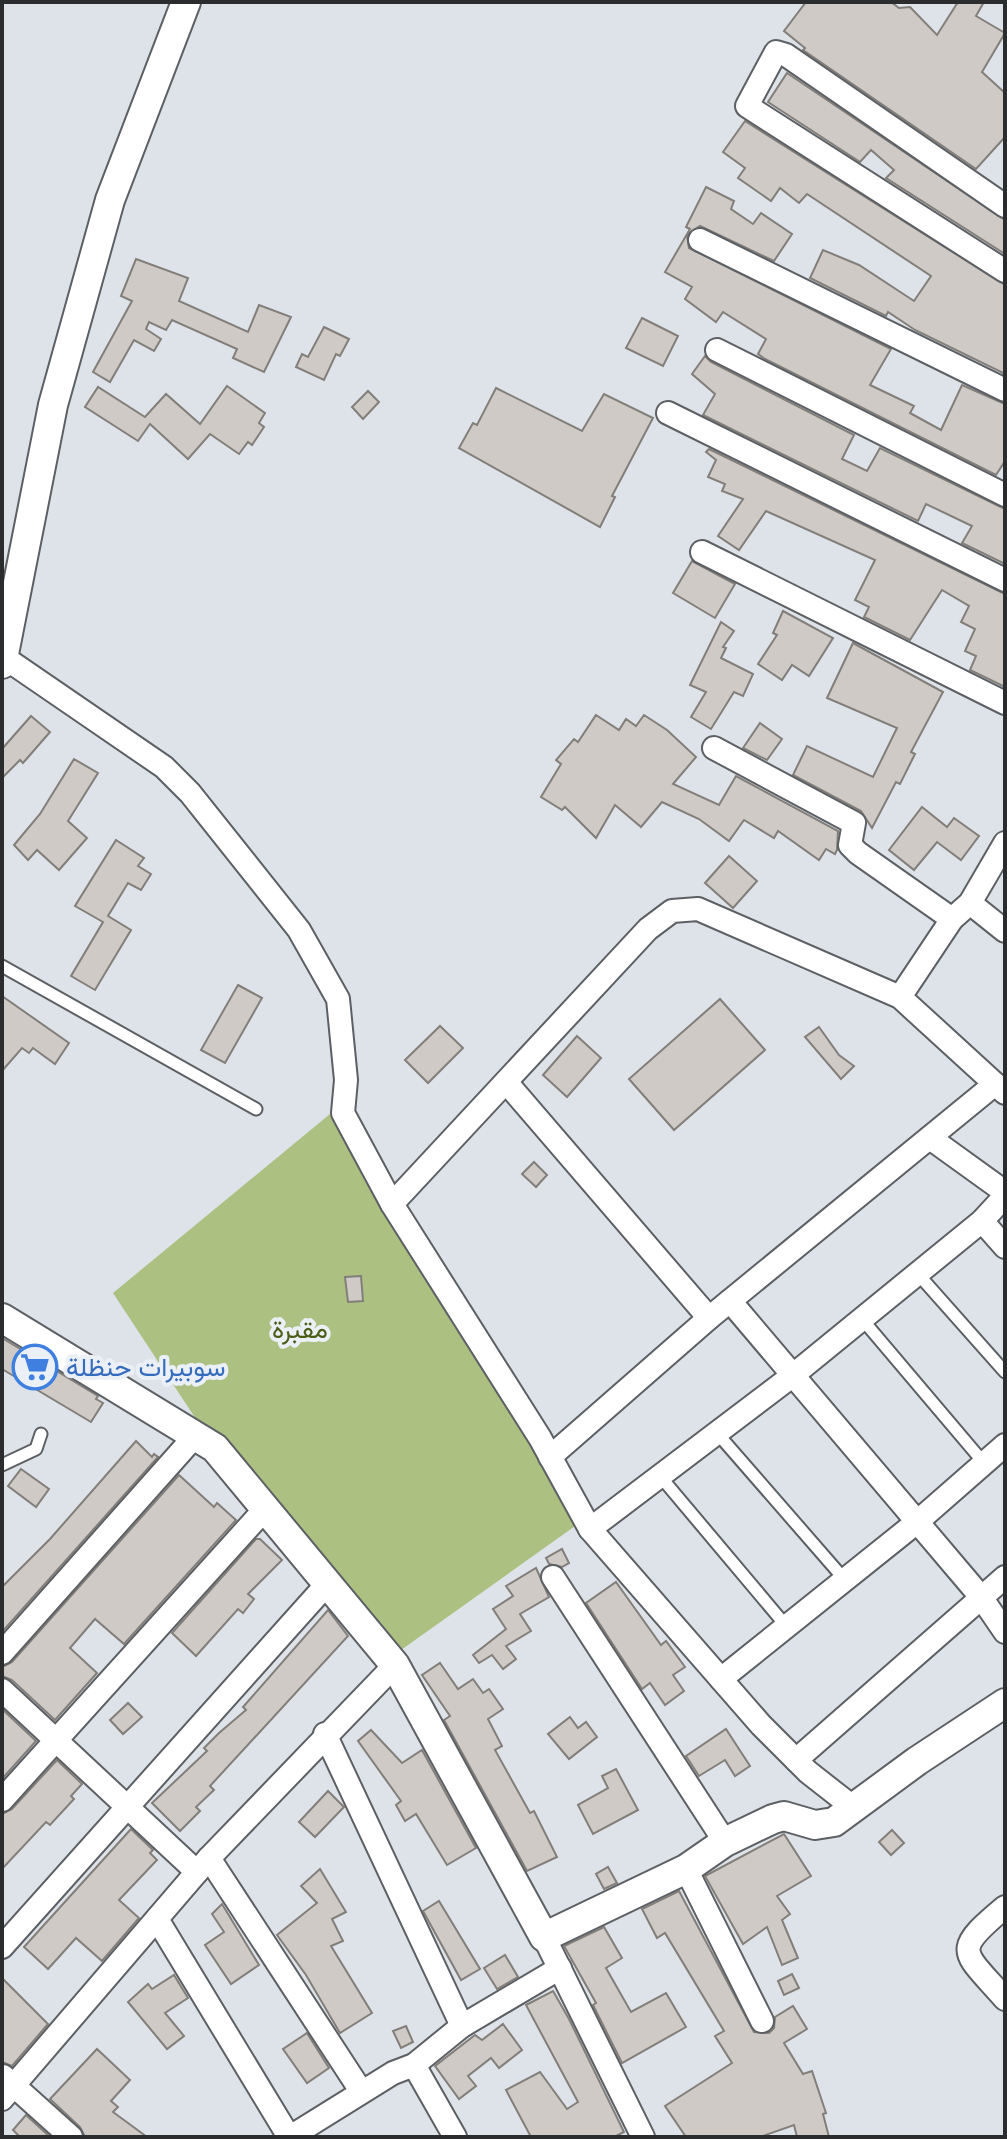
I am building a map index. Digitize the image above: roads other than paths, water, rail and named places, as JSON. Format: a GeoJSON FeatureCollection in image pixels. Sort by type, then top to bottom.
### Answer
{"type":"FeatureCollection","features":[{"type":"Feature","properties":{"kind":"street"},"geometry":{"type":"LineString","coordinates":[[186,2],[110,200],[65,361],[53,405],[4,661],[164,767],[190,793],[299,930],[338,999],[346,1080],[343,1113],[392,1204],[550,1457],[590,1529],[796,1760],[854,1808]]}},
{"type":"Feature","properties":{"kind":"street"},"geometry":{"type":"LineString","coordinates":[[1005,206],[786,55],[776,52],[747,106],[1005,271]]}},
{"type":"Feature","properties":{"kind":"street"},"geometry":{"type":"LineString","coordinates":[[700,240],[1005,390]]}},
{"type":"Feature","properties":{"kind":"street"},"geometry":{"type":"LineString","coordinates":[[717,350],[1005,495]]}},
{"type":"Feature","properties":{"kind":"street"},"geometry":{"type":"LineString","coordinates":[[668,413],[1005,580]]}},
{"type":"Feature","properties":{"kind":"street"},"geometry":{"type":"LineString","coordinates":[[702,552],[1005,703]]}},
{"type":"Feature","properties":{"kind":"street"},"geometry":{"type":"LineString","coordinates":[[714,748],[854,823],[850,845],[858,853],[952,919]]}},
{"type":"Feature","properties":{"kind":"street"},"geometry":{"type":"LineString","coordinates":[[900,997],[952,919],[970,903],[1005,843]]}},
{"type":"Feature","properties":{"kind":"street"},"geometry":{"type":"LineString","coordinates":[[970,903],[1005,931]]}},
{"type":"Feature","properties":{"kind":"street"},"geometry":{"type":"LineString","coordinates":[[392,1204],[648,929],[672,911],[698,909],[900,997],[1000,1088],[930,1138],[709,1318],[550,1457]]}},
{"type":"Feature","properties":{"kind":"street"},"geometry":{"type":"LineString","coordinates":[[506,1082],[709,1318]]}},
{"type":"Feature","properties":{"kind":"street"},"geometry":{"type":"LineString","coordinates":[[590,1529],[792,1376],[982,1221],[1005,1194],[930,1138]]}},
{"type":"Feature","properties":{"kind":"street"},"geometry":{"type":"LineString","coordinates":[[982,1221],[1005,1247]]}},
{"type":"Feature","properties":{"kind":"street"},"geometry":{"type":"LineString","coordinates":[[730,1301],[981,1597],[1005,1632]]}},
{"type":"Feature","properties":{"kind":"street"},"geometry":{"type":"LineString","coordinates":[[2,1318],[215,1448],[395,1665],[544,1937],[643,2137]]}},
{"type":"Feature","properties":{"kind":"street"},"geometry":{"type":"LineString","coordinates":[[2,1653],[195,1436]]}},
{"type":"Feature","properties":{"kind":"street"},"geometry":{"type":"LineString","coordinates":[[721,1679],[917,1522],[1005,1445]]}},
{"type":"Feature","properties":{"kind":"street"},"geometry":{"type":"LineString","coordinates":[[2,1800],[265,1509]]}},
{"type":"Feature","properties":{"kind":"street"},"geometry":{"type":"LineString","coordinates":[[553,1577],[725,1842]]}},
{"type":"Feature","properties":{"kind":"street"},"geometry":{"type":"LineString","coordinates":[[796,1760],[1005,1577]]}},
{"type":"Feature","properties":{"kind":"street"},"geometry":{"type":"LineString","coordinates":[[2,1947],[327,1584]]}},
{"type":"Feature","properties":{"kind":"street"},"geometry":{"type":"LineString","coordinates":[[71,2137],[6,2087],[203,1865],[325,1734],[395,1665]]}},
{"type":"Feature","properties":{"kind":"street"},"geometry":{"type":"LineString","coordinates":[[2,1690],[127,1808],[203,1865],[361,2091]]}},
{"type":"Feature","properties":{"kind":"street"},"geometry":{"type":"LineString","coordinates":[[544,1937],[686,1869],[725,1842],[784,1816],[825,1825],[1005,1703]]}},
{"type":"Feature","properties":{"kind":"street"},"geometry":{"type":"LineString","coordinates":[[325,1734],[462,2026]]}},
{"type":"Feature","properties":{"kind":"street"},"geometry":{"type":"LineString","coordinates":[[686,1869],[762,2021]]}},
{"type":"Feature","properties":{"kind":"street"},"geometry":{"type":"LineString","coordinates":[[1005,1907],[971,1936],[967,1947],[969,1958],[1005,1999]]}},
{"type":"Feature","properties":{"kind":"street"},"geometry":{"type":"LineString","coordinates":[[157,1919],[290,2137],[361,2091],[414,2065],[462,2026],[560,1968]]}},
{"type":"Feature","properties":{"kind":"street"},"geometry":{"type":"LineString","coordinates":[[414,2065],[455,2137]]}},
{"type":"Feature","properties":{"kind":"lane"},"geometry":{"type":"LineString","coordinates":[[2,966],[256,1109]]}},
{"type":"Feature","properties":{"kind":"lane"},"geometry":{"type":"LineString","coordinates":[[918,1274],[1005,1372]]}},
{"type":"Feature","properties":{"kind":"lane"},"geometry":{"type":"LineString","coordinates":[[862,1319],[984,1463]]}},
{"type":"Feature","properties":{"kind":"lane"},"geometry":{"type":"LineString","coordinates":[[717,1433],[845,1580]]}},
{"type":"Feature","properties":{"kind":"lane"},"geometry":{"type":"LineString","coordinates":[[2,1465],[36,1449],[41,1434]]}},
{"type":"Feature","properties":{"kind":"lane"},"geometry":{"type":"LineString","coordinates":[[660,1476],[787,1627]]}},
{"type":"Feature","properties":{"kind":"place","name":"سوبيرات حنظلة"},"geometry":{"type":"Point","coordinates":[35,1367]}},
{"type":"Feature","properties":{"kind":"park label","name":"مقبرة"},"geometry":{"type":"Point","coordinates":[300,1329]}}]}
